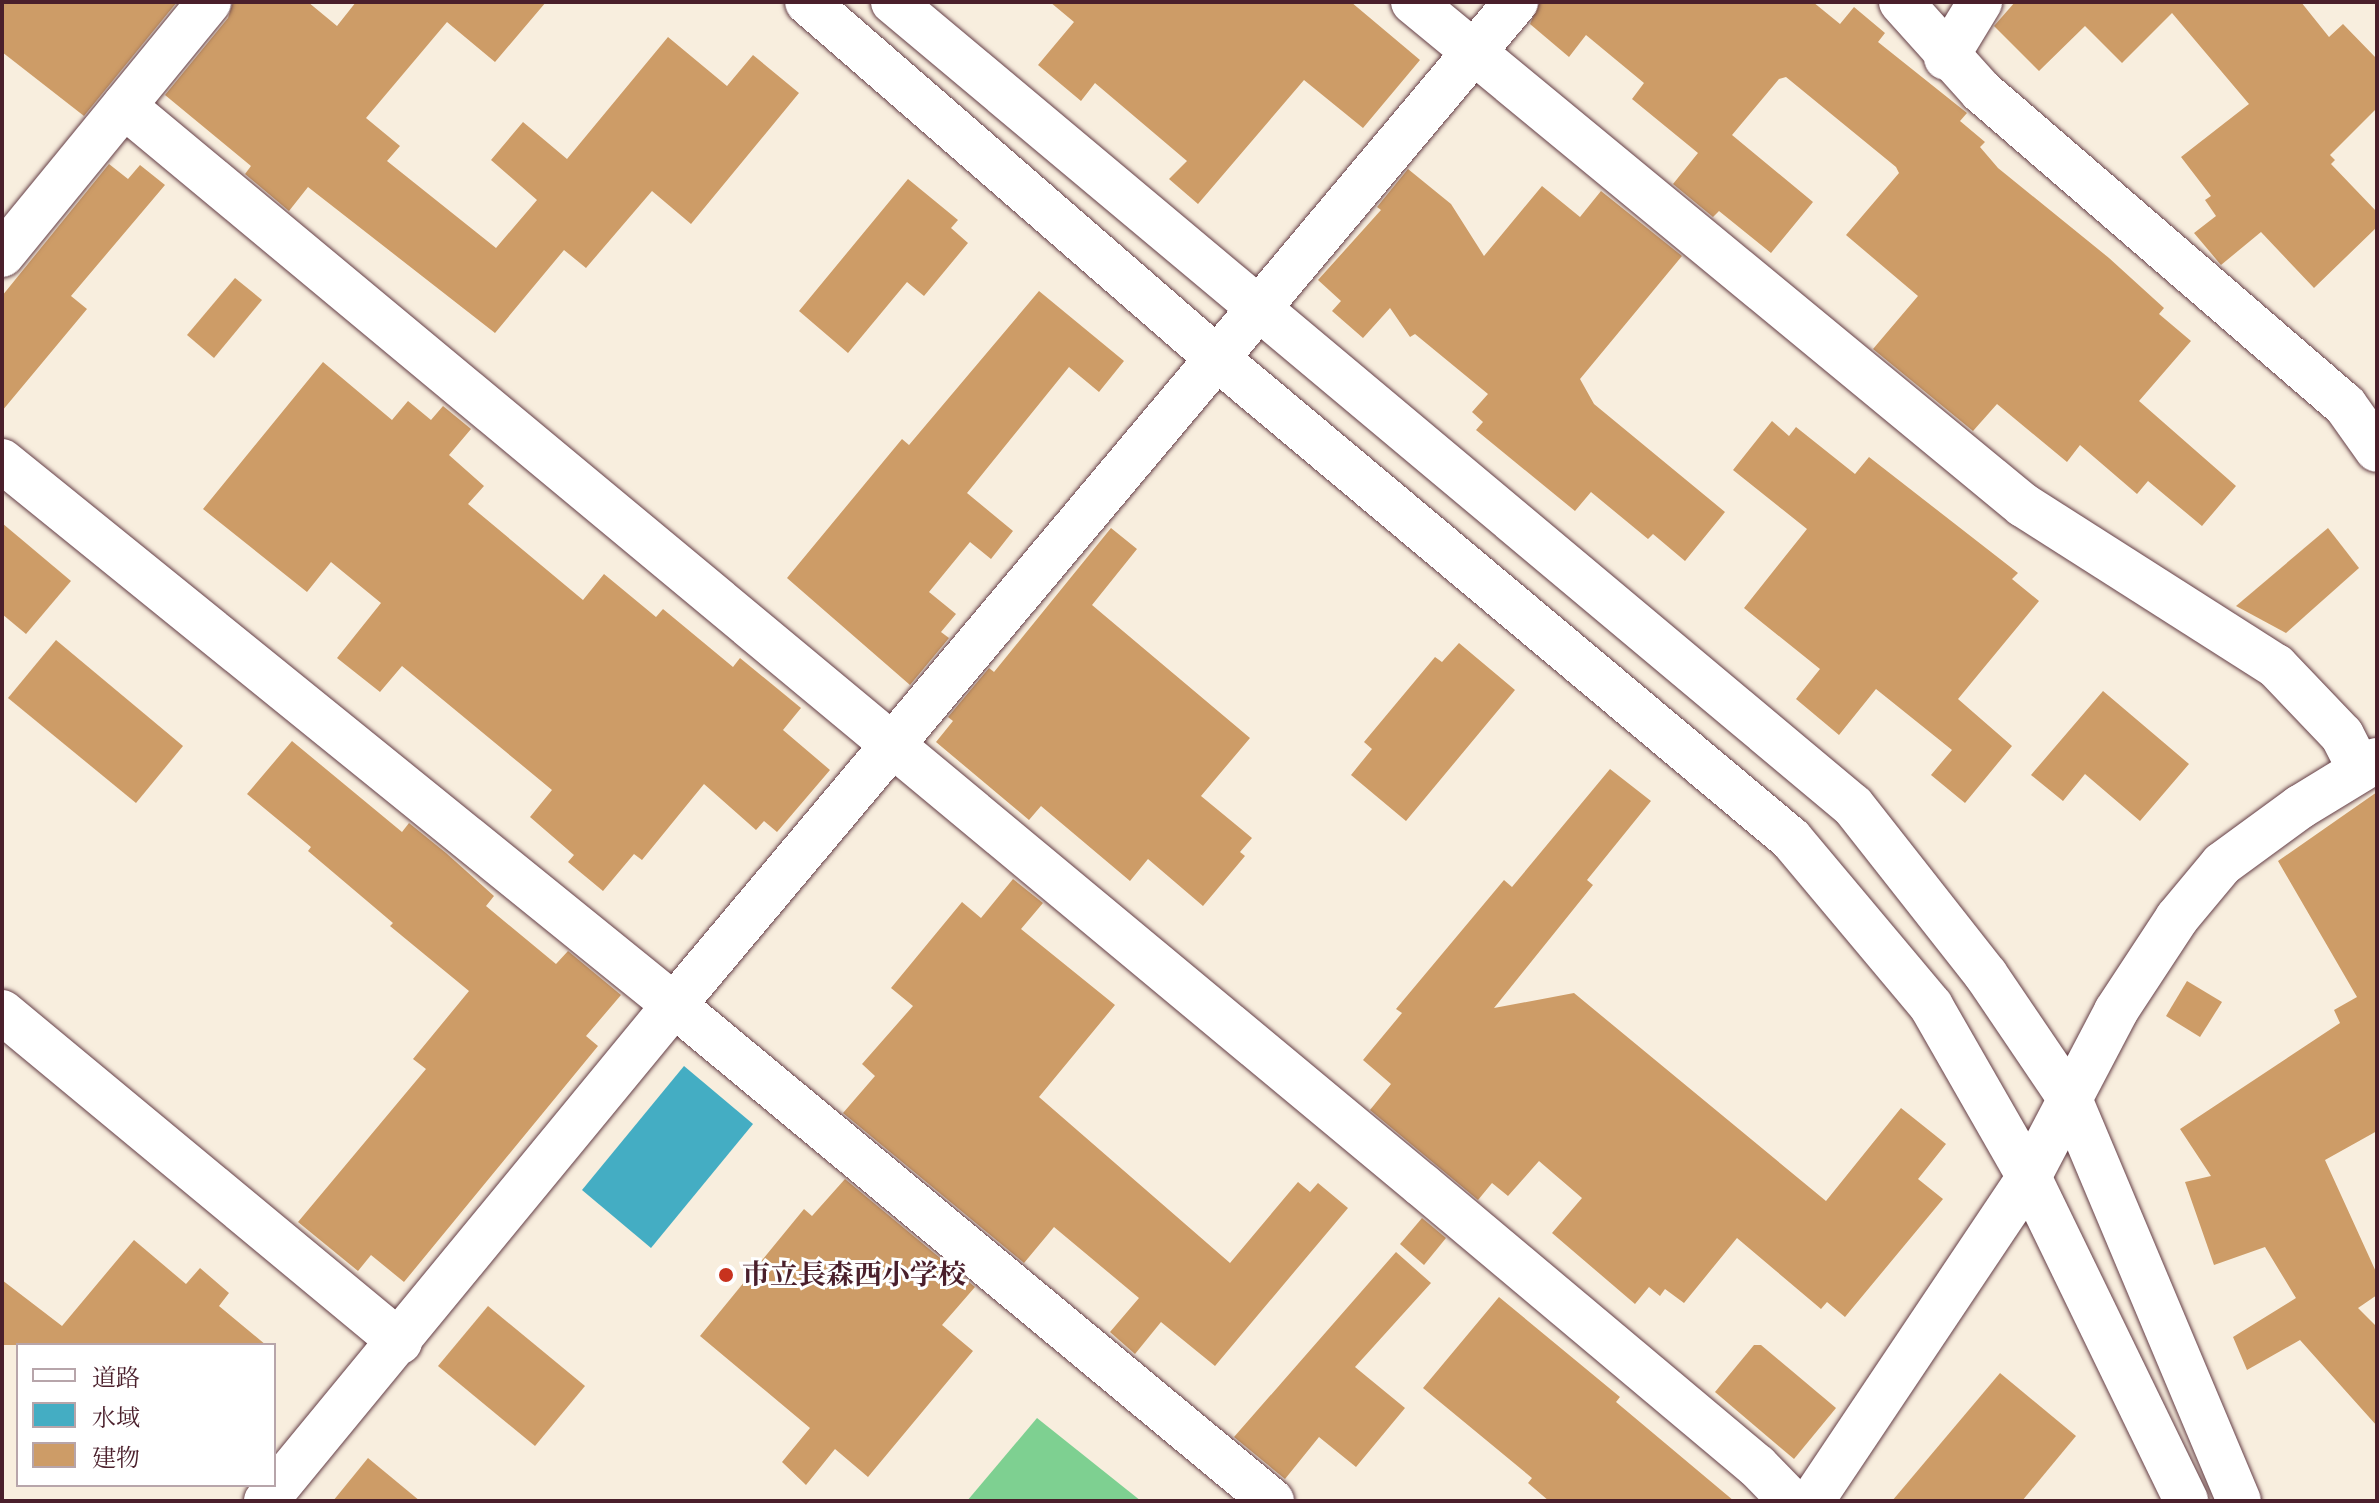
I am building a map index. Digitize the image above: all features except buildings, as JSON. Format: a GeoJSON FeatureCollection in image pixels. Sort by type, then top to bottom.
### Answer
{"type":"FeatureCollection","features":[{"type":"Feature","properties":{"kind":"street"},"geometry":{"type":"LineString","coordinates":[[4,250],[209,2]]}},
{"type":"Feature","properties":{"kind":"street"},"geometry":{"type":"LineString","coordinates":[[807,2],[1219,360],[1791,839],[1931,1006],[2029,1177],[2186,1501]]}},
{"type":"Feature","properties":{"kind":"street"},"geometry":{"type":"LineString","coordinates":[[893,2],[1853,806],[1986,975],[2070,1099],[2239,1501]]}},
{"type":"Feature","properties":{"kind":"street"},"geometry":{"type":"LineString","coordinates":[[1413,2],[2023,505],[2276,666],[2368,765],[2222,864],[2177,918],[2125,998],[2029,1177],[1812,1501]]}},
{"type":"Feature","properties":{"kind":"street"},"geometry":{"type":"LineString","coordinates":[[266,1501],[400,1342],[674,1005],[1261,310],[1516,2]]}},
{"type":"Feature","properties":{"kind":"street"},"geometry":{"type":"LineString","coordinates":[[1901,2],[1946,58],[2345,405],[2377,450]]}},
{"type":"Feature","properties":{"kind":"street"},"geometry":{"type":"LineString","coordinates":[[1946,58],[1980,2]]}},
{"type":"Feature","properties":{"kind":"street"},"geometry":{"type":"LineString","coordinates":[[124,106],[890,747],[1422,1185],[1757,1466],[1791,1501]]}},
{"type":"Feature","properties":{"kind":"street"},"geometry":{"type":"LineString","coordinates":[[2,461],[674,1005],[1272,1501]]}},
{"type":"Feature","properties":{"kind":"street"},"geometry":{"type":"LineString","coordinates":[[2,1012],[400,1342]]}},
{"type":"Feature","properties":{"kind":"green space"},"geometry":{"type":"Polygon","coordinates":[[[1037,1418],[1141,1501],[967,1501],[1037,1418]]]}},
{"type":"Feature","properties":{"kind":"water"},"geometry":{"type":"Polygon","coordinates":[[[684,1066],[753,1124],[651,1248],[582,1190],[684,1066]]]}},
{"type":"Feature","properties":{"kind":"place","name":"市立長森西小学校"},"geometry":{"type":"Point","coordinates":[726,1275]}}]}
